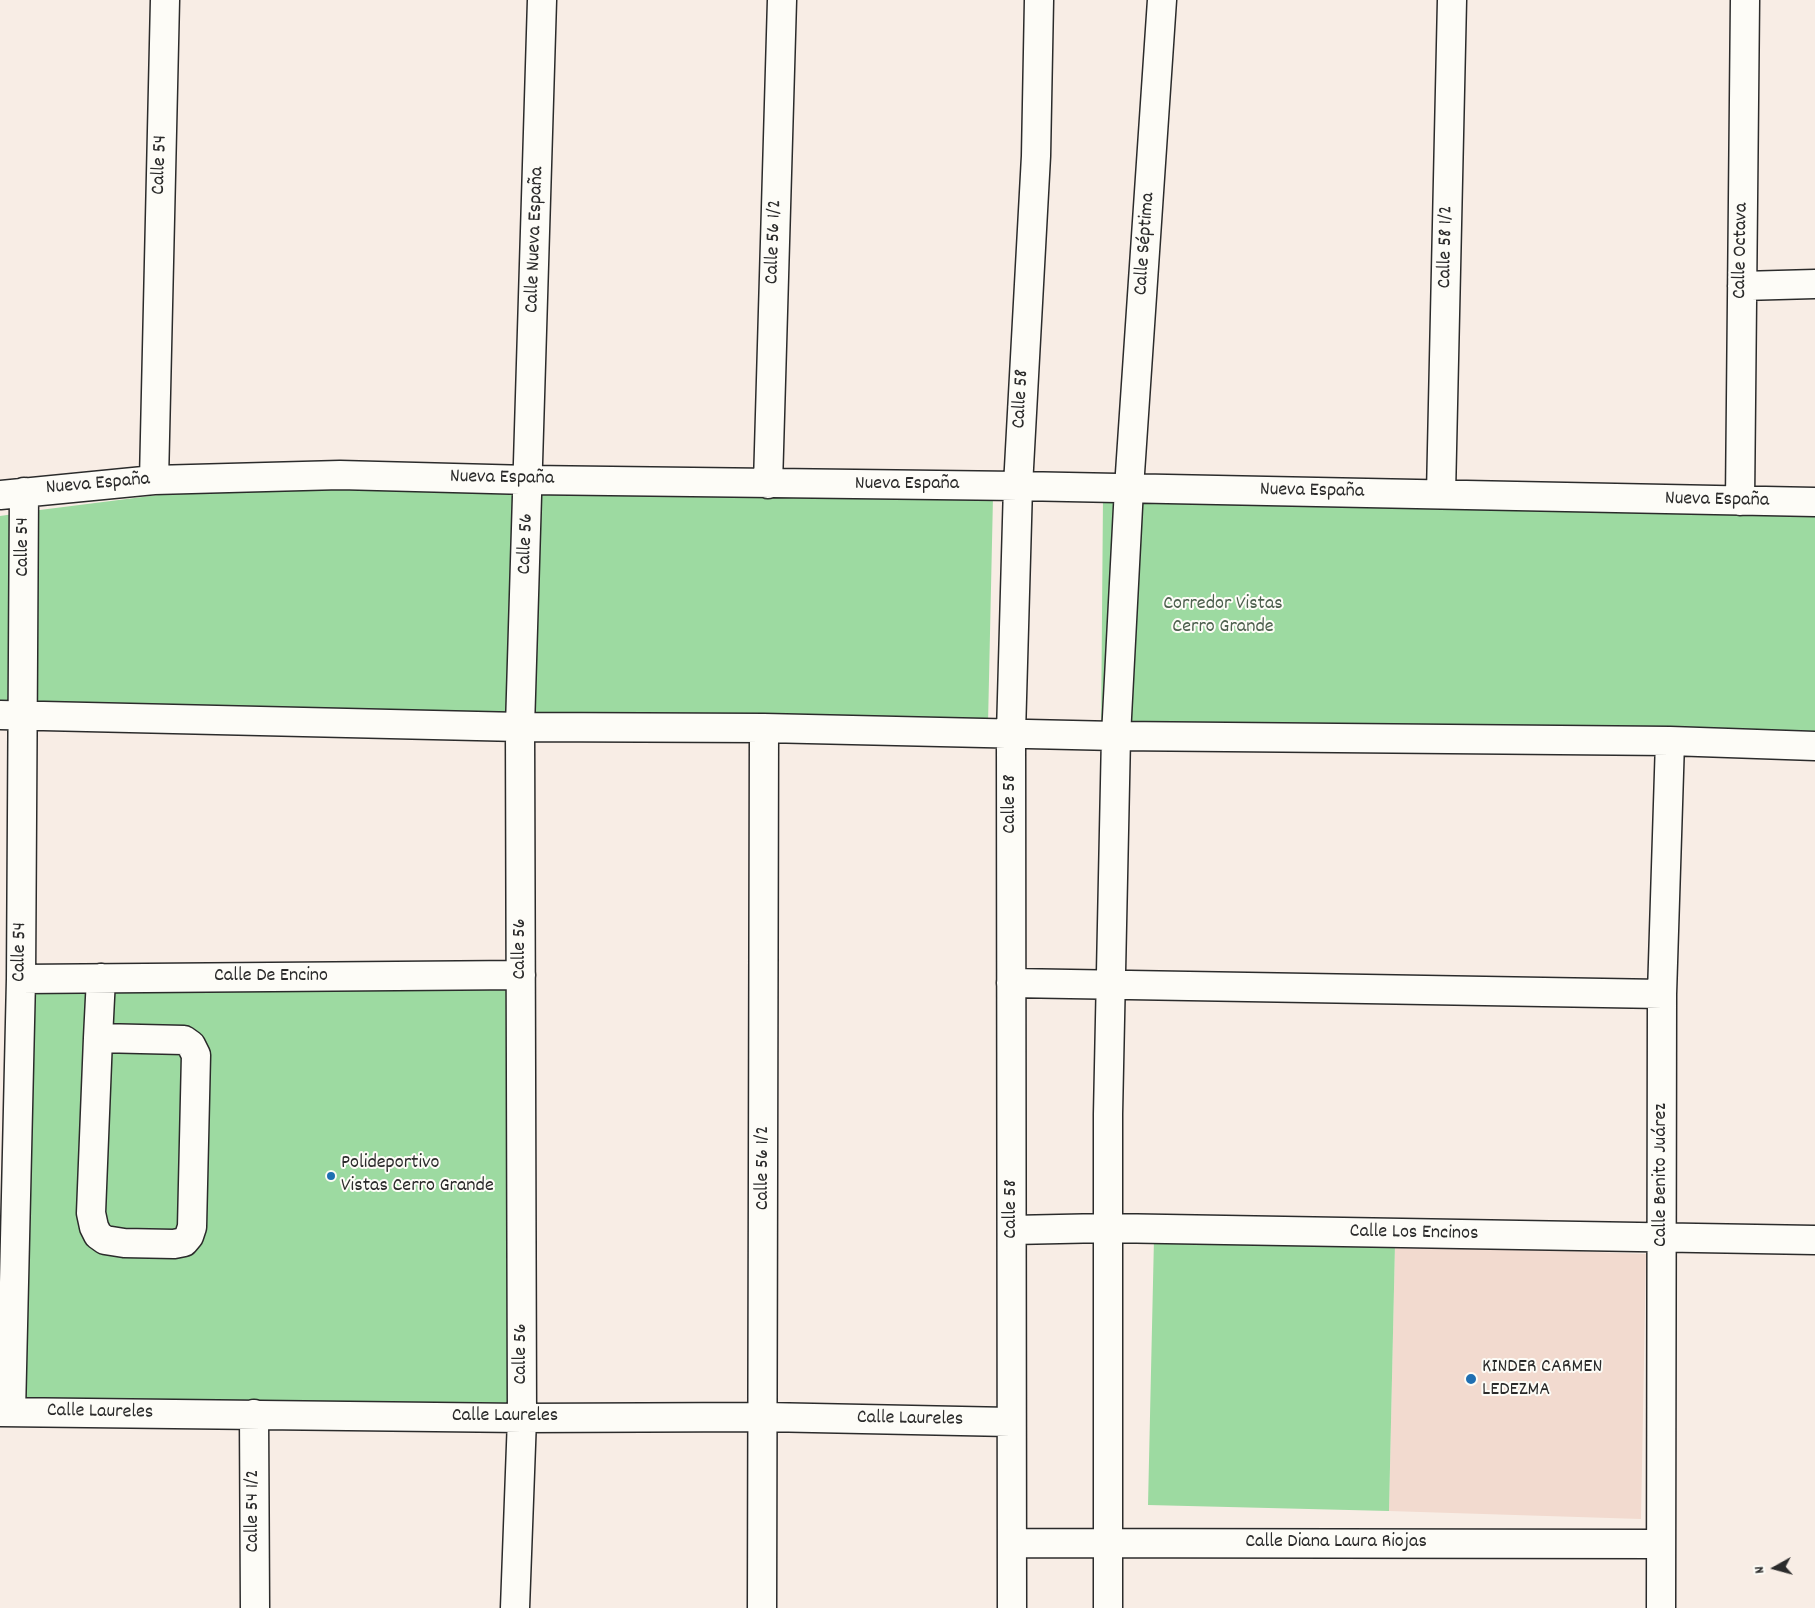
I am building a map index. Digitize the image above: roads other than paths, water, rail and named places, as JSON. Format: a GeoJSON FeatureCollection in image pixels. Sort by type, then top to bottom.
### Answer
{"type":"FeatureCollection","features":[{"type":"Feature","properties":{"kind":"street","name":"Calle 54"},"geometry":{"type":"LineString","coordinates":[[154,480],[165,0]]}},
{"type":"Feature","properties":{"kind":"street","name":"Calle Nueva España"},"geometry":{"type":"LineString","coordinates":[[529,480],[542,0]]}},
{"type":"Feature","properties":{"kind":"street","name":"Calle 56 1/2"},"geometry":{"type":"LineString","coordinates":[[768,484],[782,0]]}},
{"type":"Feature","properties":{"kind":"street","name":"Calle 58"},"geometry":{"type":"LineString","coordinates":[[1012,1608],[1010,1422],[1012,733],[1018,486],[1036,156],[1039,0]]}},
{"type":"Feature","properties":{"kind":"street","name":"Calle Séptima"},"geometry":{"type":"LineString","coordinates":[[1129,488],[1162,0]]}},
{"type":"Feature","properties":{"kind":"street","name":"Calle 58 1/2"},"geometry":{"type":"LineString","coordinates":[[1441,494],[1452,0]]}},
{"type":"Feature","properties":{"kind":"street","name":"Calle Octava"},"geometry":{"type":"LineString","coordinates":[[1740,501],[1745,0]]}},
{"type":"Feature","properties":{"kind":"street"},"geometry":{"type":"LineString","coordinates":[[1742,286],[1815,284]]}},
{"type":"Feature","properties":{"kind":"street","name":"Nueva España"},"geometry":{"type":"LineString","coordinates":[[12,494],[154,480],[340,475],[529,480],[1018,486],[1815,502]]}},
{"type":"Feature","properties":{"kind":"street","name":"Calle 56"},"geometry":{"type":"LineString","coordinates":[[515,1608],[522,1418],[520,727],[529,480]]}},
{"type":"Feature","properties":{"kind":"street"},"geometry":{"type":"LineString","coordinates":[[1108,1608],[1107,1228],[1109,983],[1116,736],[1129,488]]}},
{"type":"Feature","properties":{"kind":"street","name":"Calle 54"},"geometry":{"type":"LineString","coordinates":[[6,1412],[21,979],[12,715],[12,494]]}},
{"type":"Feature","properties":{"kind":"street"},"geometry":{"type":"LineString","coordinates":[[12,715],[520,727],[764,728],[1116,736],[1670,741],[1815,746]]}},
{"type":"Feature","properties":{"kind":"street","name":"Calle 56 1/2"},"geometry":{"type":"LineString","coordinates":[[762,1608],[764,1417],[764,728]]}},
{"type":"Feature","properties":{"kind":"street","name":"Calle Benito Juárez"},"geometry":{"type":"LineString","coordinates":[[1661,1608],[1662,994],[1670,741]]}},
{"type":"Feature","properties":{"kind":"street","name":"Calle De Encino"},"geometry":{"type":"LineString","coordinates":[[21,979],[521,975]]}},
{"type":"Feature","properties":{"kind":"street"},"geometry":{"type":"LineString","coordinates":[[98,1038],[184,1040],[191,1046],[196,1055],[192,1227],[189,1236],[184,1242],[174,1244],[124,1243],[105,1240],[98,1235],[94,1226],[91,1213],[98,1038],[101,978]]}},
{"type":"Feature","properties":{"kind":"street"},"geometry":{"type":"LineString","coordinates":[[1011,983],[1109,983],[1662,994]]}},
{"type":"Feature","properties":{"kind":"street","name":"Calle Los Encinos"},"geometry":{"type":"LineString","coordinates":[[1012,1230],[1107,1228],[1815,1240]]}},
{"type":"Feature","properties":{"kind":"street","name":"Calle Laureles"},"geometry":{"type":"LineString","coordinates":[[6,1412],[522,1418],[764,1417],[1010,1422]]}},
{"type":"Feature","properties":{"kind":"street","name":"Calle 54 1/2"},"geometry":{"type":"LineString","coordinates":[[254,1414],[255,1608]]}},
{"type":"Feature","properties":{"kind":"street","name":"Calle Diana Laura Riojas"},"geometry":{"type":"LineString","coordinates":[[1012,1543],[1660,1544]]}},
{"type":"Feature","properties":{"kind":"place","name":"Polideportivo Vistas Cerro Grande"},"geometry":{"type":"Point","coordinates":[331,1176]}},
{"type":"Feature","properties":{"kind":"place","name":"KINDER CARMEN LEDEZMA"},"geometry":{"type":"Point","coordinates":[1471,1379]}},
{"type":"Feature","properties":{"kind":"park label","name":"Corredor Vistas Cerro Grande"},"geometry":{"type":"Point","coordinates":[1223,616]}}]}
